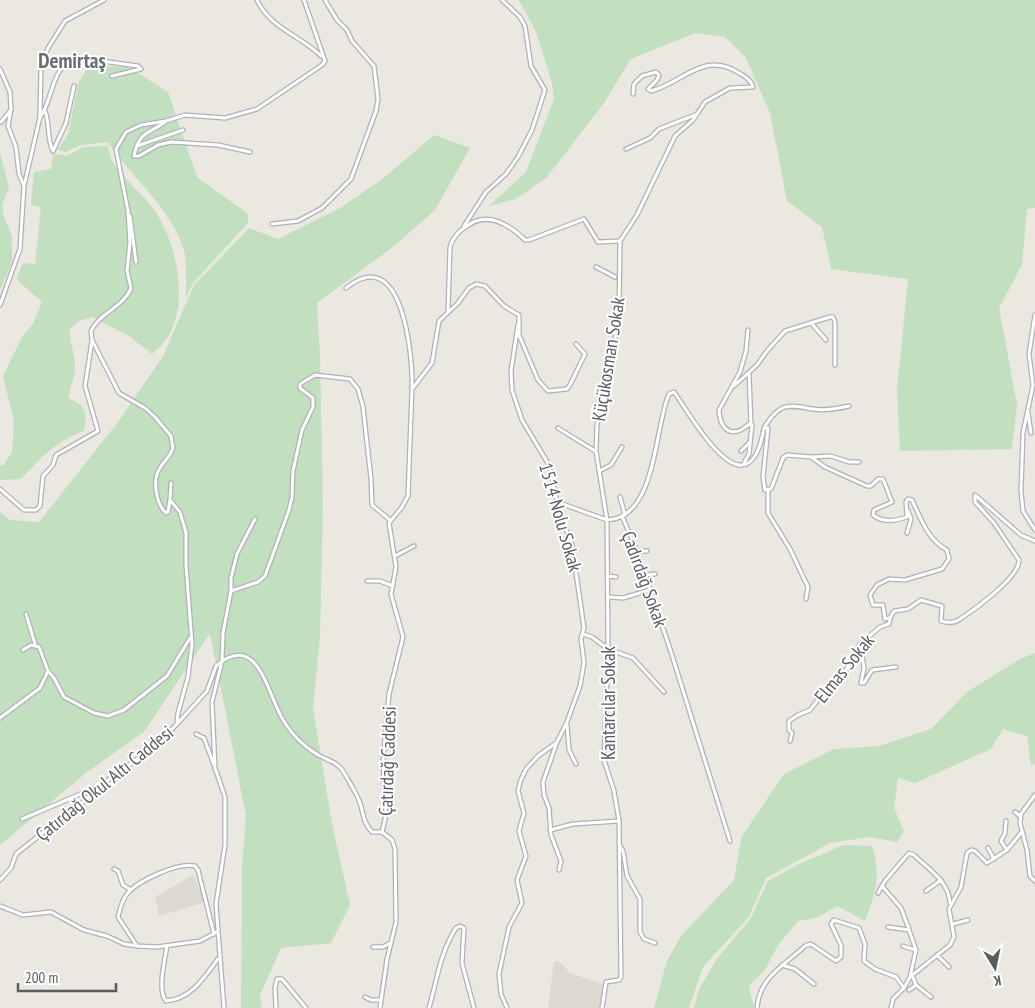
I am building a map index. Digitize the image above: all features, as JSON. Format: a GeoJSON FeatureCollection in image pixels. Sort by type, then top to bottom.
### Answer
{"type":"FeatureCollection","features":[{"type":"Feature","properties":{"kind":"street"},"geometry":{"type":"LineString","coordinates":[[0,305],[20,249],[24,186],[40,117],[42,66],[48,48],[65,21],[104,0]]}},
{"type":"Feature","properties":{"kind":"street"},"geometry":{"type":"LineString","coordinates":[[257,0],[264,11],[281,29],[304,42],[324,59]]}},
{"type":"Feature","properties":{"kind":"street"},"geometry":{"type":"LineString","coordinates":[[136,262],[134,234],[116,152],[118,142],[130,129],[184,115],[225,118],[257,109],[322,65],[324,59],[304,0]]}},
{"type":"Feature","properties":{"kind":"street"},"geometry":{"type":"LineString","coordinates":[[272,224],[289,223],[322,208],[351,179],[376,111],[378,99],[374,66],[352,40],[347,30],[337,20],[325,0]]}},
{"type":"Feature","properties":{"kind":"street"},"geometry":{"type":"LineString","coordinates":[[448,312],[450,306],[450,247],[452,239],[462,229],[486,192],[506,174],[518,157],[532,130],[546,90],[531,66],[525,26],[520,17],[502,0]]}},
{"type":"Feature","properties":{"kind":"street"},"geometry":{"type":"LineString","coordinates":[[40,117],[45,110],[57,73],[73,60],[108,61],[138,66],[141,69],[112,76]]}},
{"type":"Feature","properties":{"kind":"street"},"geometry":{"type":"LineString","coordinates":[[462,229],[478,219],[495,220],[525,240],[529,240],[584,219],[598,242],[620,241],[637,215],[674,138],[696,115],[705,102],[726,89],[737,86],[752,88],[752,83],[732,68],[707,66],[691,70],[651,91],[648,89],[659,79],[659,75],[656,72],[645,75],[634,84],[633,94]]}},
{"type":"Feature","properties":{"kind":"street"},"geometry":{"type":"LineString","coordinates":[[0,69],[10,92],[11,109],[8,126],[16,147],[19,174],[24,186]]}},
{"type":"Feature","properties":{"kind":"street"},"geometry":{"type":"LineString","coordinates":[[45,110],[50,124],[50,142],[53,151],[66,123],[74,86]]}},
{"type":"Feature","properties":{"kind":"street"},"geometry":{"type":"LineString","coordinates":[[1,122],[11,109]]}},
{"type":"Feature","properties":{"kind":"street"},"geometry":{"type":"LineString","coordinates":[[626,148],[650,138],[659,129],[696,115]]}},
{"type":"Feature","properties":{"kind":"street"},"geometry":{"type":"LineString","coordinates":[[166,121],[145,132],[134,156],[138,156],[158,145],[172,142],[218,145],[250,152]]}},
{"type":"Feature","properties":{"kind":"street"},"geometry":{"type":"LineString","coordinates":[[137,146],[183,130]]}},
{"type":"Feature","properties":{"kind":"street"},"geometry":{"type":"LineString","coordinates":[[0,489],[24,510],[36,510],[40,506],[43,476],[53,465],[56,455],[98,431],[85,386],[92,340],[91,331],[93,326],[121,302],[131,288],[127,271],[130,242],[128,211]]}},
{"type":"Feature","properties":{"kind":"street","name":"Küçükosman Sokak"},"geometry":{"type":"LineString","coordinates":[[607,520],[596,451],[597,424],[609,380],[619,312],[620,241]]}},
{"type":"Feature","properties":{"kind":"street"},"geometry":{"type":"LineString","coordinates":[[596,267],[615,277]]}},
{"type":"Feature","properties":{"kind":"street"},"geometry":{"type":"LineString","coordinates":[[231,591],[258,582],[265,576],[289,510],[293,471],[302,430],[313,407],[312,398],[300,388],[300,384],[315,375],[350,379],[358,389],[365,422],[372,505],[390,520],[402,508],[408,496],[412,389],[409,334],[398,300],[383,283],[375,279],[358,280],[346,288]]}},
{"type":"Feature","properties":{"kind":"street"},"geometry":{"type":"LineString","coordinates":[[412,389],[432,363],[440,321],[458,303],[468,288],[481,284],[504,306],[519,315],[519,335],[538,380],[548,391],[567,390],[570,385],[585,354],[576,344]]}},
{"type":"Feature","properties":{"kind":"street"},"geometry":{"type":"LineString","coordinates":[[1035,315],[1029,354],[1033,385],[1022,442],[1023,510],[1035,530]]}},
{"type":"Feature","properties":{"kind":"street"},"geometry":{"type":"LineString","coordinates":[[732,388],[749,372],[785,331],[833,317],[835,365]]}},
{"type":"Feature","properties":{"kind":"street","name":"1514 Nolu Sokak"},"geometry":{"type":"LineString","coordinates":[[519,322],[514,337],[511,371],[512,390],[522,420],[550,465],[556,502],[572,545],[582,603],[583,634],[581,639],[584,664],[580,686],[567,722],[556,742]]}},
{"type":"Feature","properties":{"kind":"street"},"geometry":{"type":"LineString","coordinates":[[811,324],[826,340]]}},
{"type":"Feature","properties":{"kind":"street"},"geometry":{"type":"LineString","coordinates":[[748,330],[746,351],[732,388],[719,410],[723,426],[729,431],[735,433],[751,424]]}},
{"type":"Feature","properties":{"kind":"street"},"geometry":{"type":"LineString","coordinates":[[92,340],[119,393],[145,408],[171,436],[173,448],[158,472],[156,488],[159,501],[166,514],[170,500],[171,483]]}},
{"type":"Feature","properties":{"kind":"street"},"geometry":{"type":"LineString","coordinates":[[742,466],[749,454],[750,442],[749,372]]}},
{"type":"Feature","properties":{"kind":"street","name":"Çadırdağ Sokak"},"geometry":{"type":"LineString","coordinates":[[730,842],[650,590],[624,515],[638,502],[654,460],[666,400],[672,391],[721,456],[731,464],[742,466]]}},
{"type":"Feature","properties":{"kind":"street"},"geometry":{"type":"LineString","coordinates":[[742,466],[756,455],[765,426],[775,412],[783,407],[792,405],[824,410],[849,406]]}},
{"type":"Feature","properties":{"kind":"street"},"geometry":{"type":"LineString","coordinates":[[1028,410],[1031,433]]}},
{"type":"Feature","properties":{"kind":"street"},"geometry":{"type":"LineString","coordinates":[[765,426],[769,430],[763,485],[768,490],[768,513],[790,549],[808,587],[806,599]]}},
{"type":"Feature","properties":{"kind":"street"},"geometry":{"type":"LineString","coordinates":[[558,428],[596,451]]}},
{"type":"Feature","properties":{"kind":"street"},"geometry":{"type":"LineString","coordinates":[[740,450],[750,442]]}},
{"type":"Feature","properties":{"kind":"street"},"geometry":{"type":"LineString","coordinates":[[599,471],[611,465],[622,447]]}},
{"type":"Feature","properties":{"kind":"street"},"geometry":{"type":"LineString","coordinates":[[768,490],[771,489],[783,458],[787,455],[831,456],[849,462],[859,462]]}},
{"type":"Feature","properties":{"kind":"street"},"geometry":{"type":"LineString","coordinates":[[811,457],[825,467],[867,486],[871,486],[878,479],[884,479],[892,502],[874,510],[872,514],[878,520],[907,518],[908,511]]}},
{"type":"Feature","properties":{"kind":"street"},"geometry":{"type":"LineString","coordinates":[[908,533],[910,519],[906,502],[910,498],[927,532],[938,545],[947,550],[949,560],[942,569],[905,580],[889,579],[877,585],[870,594],[870,600],[873,605],[883,605],[884,617],[890,618],[894,611],[908,609],[920,600],[926,600],[942,606],[941,621],[959,620],[997,591],[1018,568],[1019,560],[994,523],[976,502],[975,495],[1021,535],[1035,541]]}},
{"type":"Feature","properties":{"kind":"street"},"geometry":{"type":"LineString","coordinates":[[556,502],[607,520],[624,515],[620,497]]}},
{"type":"Feature","properties":{"kind":"street"},"geometry":{"type":"LineString","coordinates":[[170,500],[180,512],[186,533],[190,637],[192,644],[188,677],[178,713],[178,724]]}},
{"type":"Feature","properties":{"kind":"street"},"geometry":{"type":"LineString","coordinates":[[215,768],[212,702],[222,661],[223,634],[231,591],[231,578],[237,554],[255,519]]}},
{"type":"Feature","properties":{"kind":"street","name":"Çatırdağ Caddesi"},"geometry":{"type":"LineString","coordinates":[[222,661],[232,656],[243,657],[255,664],[267,681],[285,723],[312,751],[337,764],[357,795],[367,827],[372,832],[382,832],[386,801],[383,760],[389,694],[403,637],[391,594],[395,556],[389,527],[390,520]]}},
{"type":"Feature","properties":{"kind":"street","name":"Kantarcılar Sokak"},"geometry":{"type":"LineString","coordinates":[[602,1008],[606,982],[619,980],[620,977],[619,822],[614,791],[604,760],[608,648],[607,520]]}},
{"type":"Feature","properties":{"kind":"street"},"geometry":{"type":"LineString","coordinates":[[395,556],[414,546]]}},
{"type":"Feature","properties":{"kind":"street"},"geometry":{"type":"LineString","coordinates":[[637,551],[647,551]]}},
{"type":"Feature","properties":{"kind":"street"},"geometry":{"type":"LineString","coordinates":[[645,575],[655,574]]}},
{"type":"Feature","properties":{"kind":"street"},"geometry":{"type":"LineString","coordinates":[[608,576],[616,577]]}},
{"type":"Feature","properties":{"kind":"street"},"geometry":{"type":"LineString","coordinates":[[367,581],[380,580],[393,586]]}},
{"type":"Feature","properties":{"kind":"street"},"geometry":{"type":"LineString","coordinates":[[608,597],[622,598],[650,590]]}},
{"type":"Feature","properties":{"kind":"street"},"geometry":{"type":"LineString","coordinates":[[26,614],[35,644],[42,650],[48,671],[67,700],[100,716],[116,714],[147,694],[167,676],[190,637]]}},
{"type":"Feature","properties":{"kind":"street","name":"Elmas Sokak"},"geometry":{"type":"LineString","coordinates":[[790,741],[792,733],[789,730],[789,721],[810,710],[836,677],[844,673],[860,644],[880,627],[889,624],[890,618]]}},
{"type":"Feature","properties":{"kind":"street"},"geometry":{"type":"LineString","coordinates":[[583,634],[592,637],[608,648],[625,653],[637,661],[664,692]]}},
{"type":"Feature","properties":{"kind":"street"},"geometry":{"type":"LineString","coordinates":[[23,650],[27,646],[35,644]]}},
{"type":"Feature","properties":{"kind":"street"},"geometry":{"type":"LineString","coordinates":[[860,644],[864,668],[861,683],[864,683],[872,670],[896,667]]}},
{"type":"Feature","properties":{"kind":"street","name":"Çatırdağ Okul Altı Caddesi"},"geometry":{"type":"LineString","coordinates":[[0,880],[11,868],[16,854],[50,827],[65,819],[100,786],[155,746],[178,724],[207,691],[216,666],[222,661]]}},
{"type":"Feature","properties":{"kind":"street"},"geometry":{"type":"LineString","coordinates":[[0,718],[40,688],[48,671]]}},
{"type":"Feature","properties":{"kind":"street"},"geometry":{"type":"LineString","coordinates":[[567,722],[569,750],[576,764]]}},
{"type":"Feature","properties":{"kind":"street"},"geometry":{"type":"LineString","coordinates":[[196,734],[204,738],[225,797],[225,845],[216,904],[216,933],[224,1008]]}},
{"type":"Feature","properties":{"kind":"street"},"geometry":{"type":"LineString","coordinates":[[556,742],[543,782],[544,795],[549,808],[550,830],[560,856],[559,870]]}},
{"type":"Feature","properties":{"kind":"street"},"geometry":{"type":"LineString","coordinates":[[507,1008],[501,994],[499,974],[509,927],[522,903],[518,880],[526,856],[519,836],[524,813],[518,791],[526,769],[538,756],[556,742]]}},
{"type":"Feature","properties":{"kind":"street"},"geometry":{"type":"LineString","coordinates":[[22,819],[100,786]]}},
{"type":"Feature","properties":{"kind":"street"},"geometry":{"type":"LineString","coordinates":[[1035,795],[1020,816],[1021,833],[1027,850],[1030,876],[1035,881]]}},
{"type":"Feature","properties":{"kind":"street"},"geometry":{"type":"LineString","coordinates":[[1015,812],[1020,816]]}},
{"type":"Feature","properties":{"kind":"street"},"geometry":{"type":"LineString","coordinates":[[1006,821],[1005,833],[1001,841],[1006,850]]}},
{"type":"Feature","properties":{"kind":"street"},"geometry":{"type":"LineString","coordinates":[[550,830],[573,824],[619,822]]}},
{"type":"Feature","properties":{"kind":"street"},"geometry":{"type":"LineString","coordinates":[[380,1008],[396,922],[395,849],[392,840],[382,832]]}},
{"type":"Feature","properties":{"kind":"street"},"geometry":{"type":"LineString","coordinates":[[911,976],[950,945],[954,937],[953,924],[948,909],[961,887],[967,853],[975,852],[987,863],[1006,850],[1021,833]]}},
{"type":"Feature","properties":{"kind":"street"},"geometry":{"type":"LineString","coordinates":[[620,846],[623,851],[627,876],[640,899],[640,932],[644,939],[655,943]]}},
{"type":"Feature","properties":{"kind":"street"},"geometry":{"type":"LineString","coordinates":[[988,848],[994,859]]}},
{"type":"Feature","properties":{"kind":"street"},"geometry":{"type":"LineString","coordinates":[[878,893],[909,853],[914,855],[941,880],[949,895],[950,904]]}},
{"type":"Feature","properties":{"kind":"street"},"geometry":{"type":"LineString","coordinates":[[137,946],[118,917],[125,896],[131,890],[159,874],[184,865],[195,866],[216,933]]}},
{"type":"Feature","properties":{"kind":"street"},"geometry":{"type":"LineString","coordinates":[[114,869],[118,871],[123,885],[131,890]]}},
{"type":"Feature","properties":{"kind":"street"},"geometry":{"type":"LineString","coordinates":[[926,892],[941,880]]}},
{"type":"Feature","properties":{"kind":"street"},"geometry":{"type":"LineString","coordinates":[[882,886],[901,908],[916,950],[911,976],[904,988],[893,999],[891,1008]]}},
{"type":"Feature","properties":{"kind":"street"},"geometry":{"type":"LineString","coordinates":[[0,906],[23,915],[51,912],[84,930],[107,936],[124,944],[137,946],[167,946],[200,941],[216,933]]}},
{"type":"Feature","properties":{"kind":"street"},"geometry":{"type":"LineString","coordinates":[[757,1008],[763,985],[782,965],[810,944],[836,961],[841,958],[842,945],[831,924],[834,920],[859,928],[866,944],[864,961],[875,970],[896,977],[904,988]]}},
{"type":"Feature","properties":{"kind":"street"},"geometry":{"type":"LineString","coordinates":[[953,924],[968,920]]}},
{"type":"Feature","properties":{"kind":"street"},"geometry":{"type":"LineString","coordinates":[[429,1008],[437,971],[446,946],[456,928],[460,926],[464,928],[465,936],[463,972],[474,1008]]}},
{"type":"Feature","properties":{"kind":"street"},"geometry":{"type":"LineString","coordinates":[[888,927],[909,930]]}},
{"type":"Feature","properties":{"kind":"street"},"geometry":{"type":"LineString","coordinates":[[372,947],[384,947],[391,942]]}},
{"type":"Feature","properties":{"kind":"street"},"geometry":{"type":"LineString","coordinates":[[167,946],[162,980],[163,994],[166,1001],[173,1001],[196,989],[219,958]]}},
{"type":"Feature","properties":{"kind":"street"},"geometry":{"type":"LineString","coordinates":[[903,946],[916,950]]}},
{"type":"Feature","properties":{"kind":"street"},"geometry":{"type":"LineString","coordinates":[[937,955],[949,967]]}},
{"type":"Feature","properties":{"kind":"street"},"geometry":{"type":"LineString","coordinates":[[782,965],[795,969],[814,984]]}},
{"type":"Feature","properties":{"kind":"street"},"geometry":{"type":"LineString","coordinates":[[911,976],[916,984],[931,997]]}},
{"type":"Feature","properties":{"kind":"street"},"geometry":{"type":"LineString","coordinates":[[276,1008],[276,983],[277,979],[282,978],[306,1008]]}},
{"type":"Feature","properties":{"kind":"street"},"geometry":{"type":"LineString","coordinates":[[909,990],[916,984]]}},
{"type":"Feature","properties":{"kind":"street"},"geometry":{"type":"LineString","coordinates":[[365,997],[371,1000],[382,999]]}},
{"type":"Feature","properties":{"kind":"shaded area"},"geometry":{"type":"Polygon","coordinates":[[[193,875],[206,902],[159,916],[155,897],[193,875]]]}},
{"type":"Feature","properties":{"kind":"shaded area"},"geometry":{"type":"Polygon","coordinates":[[[559,961],[570,973],[605,985],[601,1008],[548,1008],[554,962],[559,961]]]}},
{"type":"Feature","properties":{"kind":"green space"},"geometry":{"type":"Polygon","coordinates":[[[519,0],[1035,0],[1035,208],[1027,209],[1022,265],[999,308],[1017,405],[1012,449],[900,451],[897,390],[908,279],[831,269],[822,227],[787,201],[770,113],[746,58],[725,37],[695,33],[631,59],[604,103],[547,177],[516,199],[489,206],[526,172],[554,99],[552,83],[536,32],[519,0]]]}},
{"type":"Feature","properties":{"kind":"green space"},"geometry":{"type":"Polygon","coordinates":[[[89,65],[128,67],[168,92],[197,177],[248,214],[248,223],[193,283],[186,297],[185,255],[178,235],[161,207],[108,142],[81,145],[66,152],[57,150],[68,135],[78,84],[89,65]]]}},
{"type":"Feature","properties":{"kind":"green space"},"geometry":{"type":"Polygon","coordinates":[[[434,135],[470,148],[435,210],[393,247],[317,303],[323,506],[320,637],[313,709],[332,824],[350,905],[331,943],[281,948],[260,995],[262,1008],[241,1008],[242,867],[246,816],[210,633],[144,732],[87,772],[0,845],[0,512],[10,520],[39,522],[118,422],[163,356],[194,285],[249,228],[278,239],[340,208],[380,181],[434,135]]]}},
{"type":"Feature","properties":{"kind":"green space"},"geometry":{"type":"Polygon","coordinates":[[[108,146],[114,164],[158,216],[173,249],[179,288],[178,307],[173,325],[165,341],[152,354],[129,336],[92,317],[79,321],[70,329],[75,368],[68,398],[79,404],[84,410],[86,419],[84,431],[57,445],[21,479],[0,480],[0,465],[3,466],[12,452],[14,421],[3,376],[22,337],[33,324],[42,302],[16,279],[23,263],[35,264],[41,207],[31,205],[34,172],[51,169],[53,154],[67,156],[83,147],[108,146]]]}},
{"type":"Feature","properties":{"kind":"green space"},"geometry":{"type":"Polygon","coordinates":[[[0,152],[9,188],[2,205],[4,217],[12,236],[12,262],[0,290],[0,152]]]}},
{"type":"Feature","properties":{"kind":"green space"},"geometry":{"type":"Polygon","coordinates":[[[1035,653],[1035,764],[1031,765],[1027,736],[1003,729],[991,749],[915,783],[898,778],[894,808],[904,831],[897,842],[870,837],[830,843],[766,878],[748,918],[703,967],[689,1008],[654,1008],[667,961],[681,936],[734,880],[742,836],[784,774],[834,749],[879,746],[931,729],[967,692],[1020,659],[1035,653]]]}},
{"type":"Feature","properties":{"kind":"green space"},"geometry":{"type":"Polygon","coordinates":[[[843,845],[872,846],[875,856],[877,865],[876,884],[865,921],[837,906],[816,918],[798,921],[778,945],[765,970],[749,986],[754,1008],[694,1008],[699,989],[717,959],[751,918],[768,881],[797,865],[843,845]]]}},
{"type":"Feature","properties":{"kind":"district","name":"Demirtaş"},"geometry":{"type":"Point","coordinates":[72,60]}}]}
